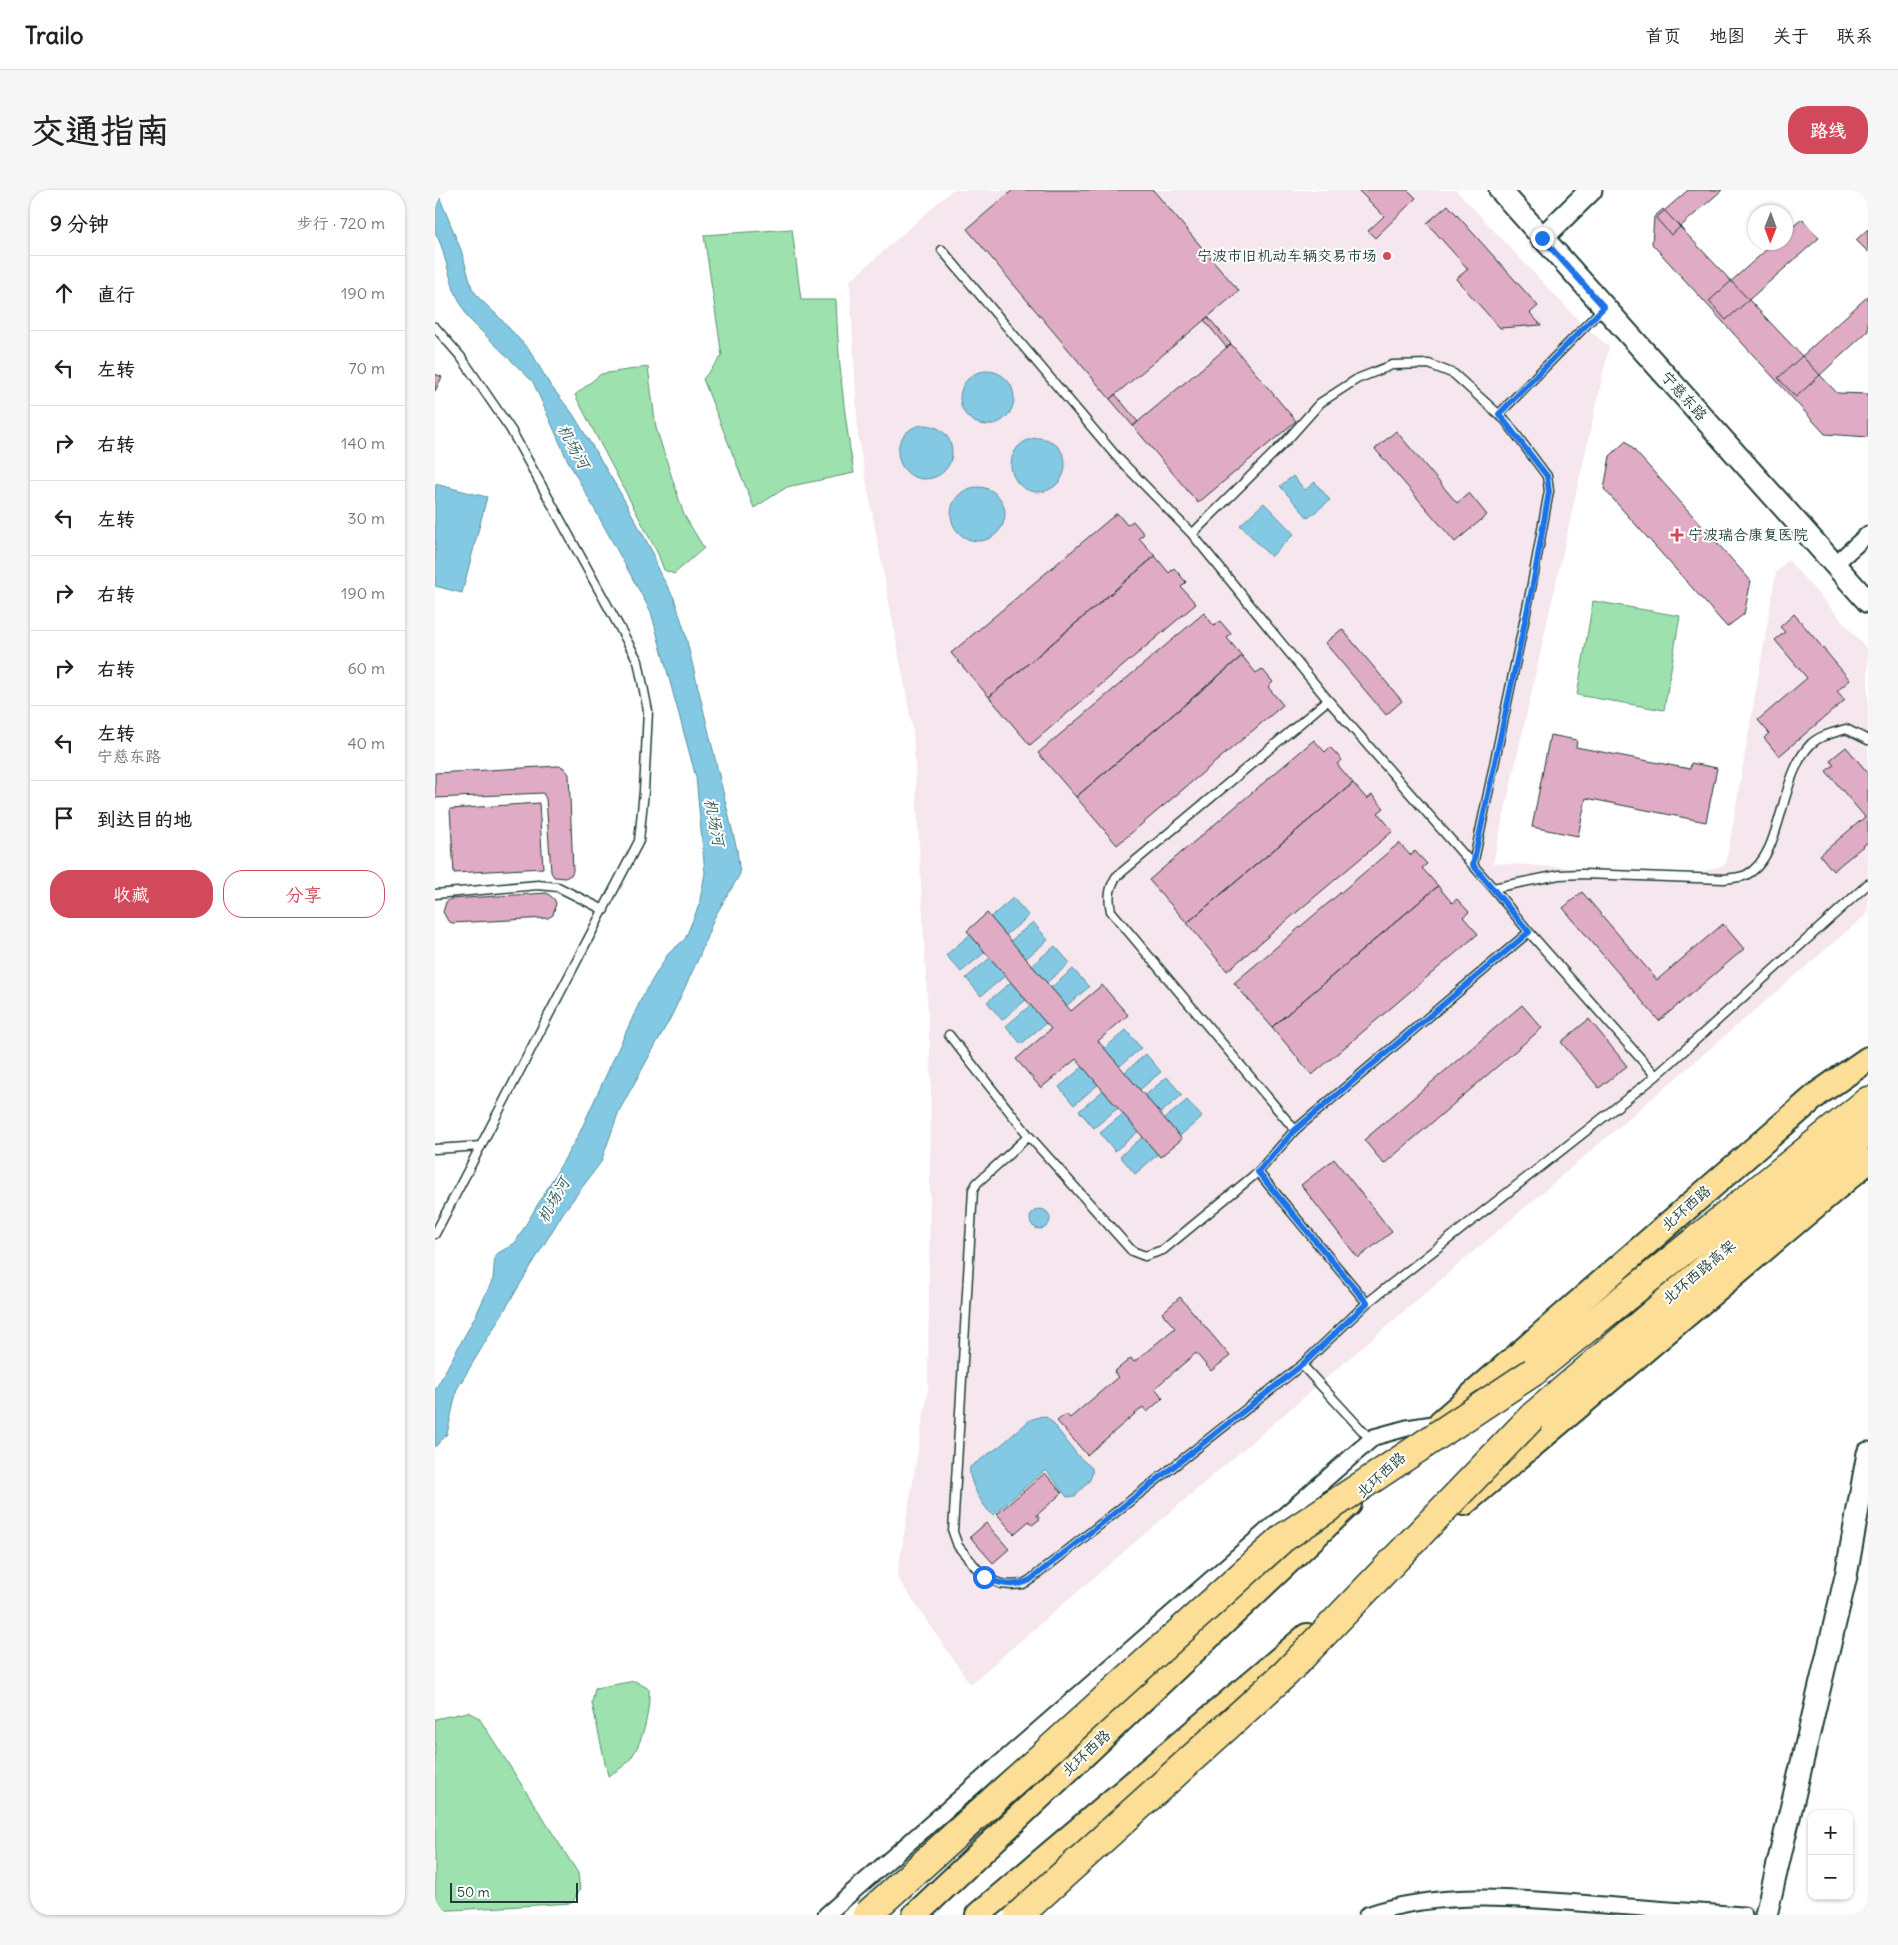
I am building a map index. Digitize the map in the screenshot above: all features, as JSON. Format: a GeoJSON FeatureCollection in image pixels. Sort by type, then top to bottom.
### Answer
{"type":"FeatureCollection","features":[{"type":"Feature","properties":{"kind":"highway","name":"北环西路高架"},"geometry":{"type":"LineString","coordinates":[[867,1915],[1283,1538],[1533,1372],[1868,1101]]}},
{"type":"Feature","properties":{"kind":"highway","name":"北环西路高架"},"geometry":{"type":"LineString","coordinates":[[1019,1915],[1287,1673],[1532,1416],[1868,1130]]}},
{"type":"Feature","properties":{"kind":"main road","name":"宁慈东路"},"geometry":{"type":"LineString","coordinates":[[1500,190],[1868,602]]}},
{"type":"Feature","properties":{"kind":"main road"},"geometry":{"type":"LineString","coordinates":[[1542,238],[1591,190]]}},
{"type":"Feature","properties":{"kind":"main road","name":"北环西路"},"geometry":{"type":"LineString","coordinates":[[915,1915],[1380,1475],[1819,1093],[1868,1059]]}},
{"type":"Feature","properties":{"kind":"main road"},"geometry":{"type":"LineString","coordinates":[[978,1915],[1868,1160]]}},
{"type":"Feature","properties":{"kind":"main road"},"geometry":{"type":"LineString","coordinates":[[1766,1915],[1846,1576],[1868,1453]]}},
{"type":"Feature","properties":{"kind":"street"},"geometry":{"type":"LineString","coordinates":[[1834,564],[1868,534]]}},
{"type":"Feature","properties":{"kind":"street"},"geometry":{"type":"LineString","coordinates":[[826,1915],[1374,1437],[1407,1428],[1439,1423]]}},
{"type":"Feature","properties":{"kind":"street"},"geometry":{"type":"LineString","coordinates":[[1367,1915],[1409,1904],[1445,1900],[1511,1898],[1744,1915]]}},
{"type":"Feature","properties":{"kind":"lane"},"geometry":{"type":"LineString","coordinates":[[942,250],[1116,456],[1192,534],[1328,700],[1656,1076]]}},
{"type":"Feature","properties":{"kind":"lane"},"geometry":{"type":"LineString","coordinates":[[1499,414],[1604,307]]}},
{"type":"Feature","properties":{"kind":"lane"},"geometry":{"type":"LineString","coordinates":[[435,327],[461,357],[511,430],[638,661],[647,711],[644,791],[639,841],[435,1234]]}},
{"type":"Feature","properties":{"kind":"lane"},"geometry":{"type":"LineString","coordinates":[[1192,534],[1287,440],[1320,403],[1357,379],[1392,365],[1429,364],[1454,374],[1499,414],[1547,476],[1549,492],[1533,584],[1473,865]]}},
{"type":"Feature","properties":{"kind":"lane"},"geometry":{"type":"LineString","coordinates":[[1295,1130],[1111,911],[1109,901],[1110,887],[1116,877],[1328,700]]}},
{"type":"Feature","properties":{"kind":"lane"},"geometry":{"type":"LineString","coordinates":[[1493,888],[1559,874],[1724,878],[1745,876],[1759,866],[1769,851],[1793,768],[1810,744],[1819,737],[1846,729],[1868,740]]}},
{"type":"Feature","properties":{"kind":"lane"},"geometry":{"type":"LineString","coordinates":[[435,894],[538,884],[558,887],[603,910]]}},
{"type":"Feature","properties":{"kind":"lane"},"geometry":{"type":"LineString","coordinates":[[1029,1136],[977,1183],[973,1190],[953,1532],[958,1546],[984,1577],[1001,1584],[1011,1585],[1023,1584],[1030,1580],[1302,1365],[1367,1303],[1656,1076],[1868,884]]}},
{"type":"Feature","properties":{"kind":"lane"},"geometry":{"type":"LineString","coordinates":[[949,1035],[1029,1136],[1132,1251],[1145,1256],[1163,1250],[1258,1172],[1295,1130],[1529,932]]}},
{"type":"Feature","properties":{"kind":"lane"},"geometry":{"type":"LineString","coordinates":[[435,1149],[481,1146]]}},
{"type":"Feature","properties":{"kind":"lane"},"geometry":{"type":"LineString","coordinates":[[1258,1172],[1367,1303]]}},
{"type":"Feature","properties":{"kind":"lane"},"geometry":{"type":"LineString","coordinates":[[1302,1365],[1371,1440]]}},
{"type":"Feature","properties":{"kind":"shaded area"},"geometry":{"type":"Polygon","coordinates":[[[952,190],[1456,190],[1579,321],[1609,347],[1493,863],[1693,875],[1726,864],[1776,573],[1788,560],[1868,650],[1868,913],[970,1684],[897,1577],[928,1390],[931,1071],[913,731],[858,437],[850,281],[952,190]]]}},
{"type":"Feature","properties":{"kind":"green space"},"geometry":{"type":"Polygon","coordinates":[[[792,229],[801,300],[836,300],[842,387],[854,473],[787,487],[754,508],[703,379],[722,356],[704,235],[792,229]]]}},
{"type":"Feature","properties":{"kind":"green space"},"geometry":{"type":"Polygon","coordinates":[[[648,367],[656,428],[684,515],[704,548],[674,574],[664,570],[658,554],[575,395],[601,374],[648,367]]]}},
{"type":"Feature","properties":{"kind":"green space"},"geometry":{"type":"Polygon","coordinates":[[[1593,601],[1680,616],[1664,710],[1577,695],[1593,601]]]}},
{"type":"Feature","properties":{"kind":"green space"},"geometry":{"type":"Polygon","coordinates":[[[635,1681],[649,1689],[647,1718],[633,1756],[627,1763],[608,1776],[592,1703],[595,1688],[635,1681]]]}},
{"type":"Feature","properties":{"kind":"green space"},"geometry":{"type":"Polygon","coordinates":[[[468,1712],[479,1718],[578,1873],[580,1890],[572,1903],[435,1911],[435,1719],[468,1712]]]}},
{"type":"Feature","properties":{"kind":"water","name":"机场河"},"geometry":{"type":"Polygon","coordinates":[[[435,190],[461,250],[472,288],[479,298],[531,352],[550,385],[573,414],[621,494],[654,555],[658,570],[674,598],[684,629],[737,850],[740,874],[714,918],[700,955],[672,1015],[619,1111],[601,1162],[563,1213],[457,1389],[447,1434],[435,1447],[437,1405],[435,1390],[476,1315],[493,1279],[495,1255],[515,1243],[578,1136],[643,995],[668,954],[685,939],[699,905],[705,873],[696,777],[651,612],[567,459],[533,382],[468,318],[454,290],[441,245],[435,232],[435,190]]]}},
{"type":"Feature","properties":{"kind":"water"},"geometry":{"type":"Polygon","coordinates":[[[982,371],[992,371],[1002,375],[1010,383],[1014,398],[1010,413],[1002,421],[992,425],[982,425],[972,421],[964,413],[960,403],[960,393],[964,383],[972,375],[982,371]]]}},
{"type":"Feature","properties":{"kind":"water"},"geometry":{"type":"Polygon","coordinates":[[[920,425],[930,425],[940,429],[948,437],[952,452],[948,467],[940,475],[930,479],[920,479],[910,475],[902,467],[898,457],[898,447],[902,437],[910,429],[920,425]]]}},
{"type":"Feature","properties":{"kind":"water"},"geometry":{"type":"Polygon","coordinates":[[[1033,438],[1043,438],[1053,442],[1061,450],[1065,465],[1061,480],[1053,488],[1043,492],[1033,492],[1023,488],[1015,480],[1011,470],[1011,460],[1015,450],[1023,442],[1033,438]]]}},
{"type":"Feature","properties":{"kind":"water"},"geometry":{"type":"Polygon","coordinates":[[[1293,476],[1305,490],[1315,482],[1330,500],[1308,518],[1280,486],[1293,476]]]}},
{"type":"Feature","properties":{"kind":"water"},"geometry":{"type":"Polygon","coordinates":[[[435,484],[487,497],[462,593],[435,586],[435,484]]]}},
{"type":"Feature","properties":{"kind":"water"},"geometry":{"type":"Polygon","coordinates":[[[973,487],[983,487],[993,491],[1001,499],[1005,514],[1001,529],[993,537],[983,541],[973,541],[963,537],[955,529],[951,519],[951,509],[955,499],[963,491],[973,487]]]}},
{"type":"Feature","properties":{"kind":"water"},"geometry":{"type":"Polygon","coordinates":[[[1264,503],[1294,534],[1271,557],[1240,525],[1264,503]]]}},
{"type":"Feature","properties":{"kind":"water"},"geometry":{"type":"Polygon","coordinates":[[[1013,898],[1029,916],[961,972],[946,955],[1013,898]]]}},
{"type":"Feature","properties":{"kind":"water"},"geometry":{"type":"Polygon","coordinates":[[[1033,922],[1048,940],[981,996],[966,978],[1033,922]]]}},
{"type":"Feature","properties":{"kind":"water"},"geometry":{"type":"Polygon","coordinates":[[[1055,946],[1070,963],[1002,1020],[987,1002],[1055,946]]]}},
{"type":"Feature","properties":{"kind":"water"},"geometry":{"type":"Polygon","coordinates":[[[1073,969],[1089,987],[1021,1044],[1006,1026],[1073,969]]]}},
{"type":"Feature","properties":{"kind":"water"},"geometry":{"type":"Polygon","coordinates":[[[1126,1030],[1141,1048],[1074,1105],[1059,1087],[1126,1030]]]}},
{"type":"Feature","properties":{"kind":"water"},"geometry":{"type":"Polygon","coordinates":[[[1146,1054],[1161,1072],[1094,1128],[1079,1111],[1146,1054]]]}},
{"type":"Feature","properties":{"kind":"water"},"geometry":{"type":"Polygon","coordinates":[[[1167,1077],[1182,1095],[1115,1151],[1100,1133],[1167,1077]]]}},
{"type":"Feature","properties":{"kind":"water"},"geometry":{"type":"Polygon","coordinates":[[[1187,1100],[1202,1117],[1135,1174],[1120,1156],[1187,1100]]]}},
{"type":"Feature","properties":{"kind":"water"},"geometry":{"type":"Polygon","coordinates":[[[1040,1209],[1047,1212],[1050,1219],[1047,1226],[1040,1229],[1033,1226],[1030,1219],[1033,1212],[1040,1209]]]}},
{"type":"Feature","properties":{"kind":"water"},"geometry":{"type":"Polygon","coordinates":[[[1042,1416],[1051,1421],[1079,1457],[1092,1468],[1091,1477],[1075,1496],[1067,1497],[1047,1471],[1044,1471],[993,1515],[973,1486],[970,1467],[1000,1446],[1030,1420],[1042,1416]]]}},
{"type":"Feature","properties":{"kind":"building"},"geometry":{"type":"Polygon","coordinates":[[[1013,190],[1153,190],[1239,291],[1110,399],[967,229],[1013,190]]]}},
{"type":"Feature","properties":{"kind":"building"},"geometry":{"type":"Polygon","coordinates":[[[1358,190],[1408,190],[1416,198],[1375,238],[1368,231],[1384,216],[1358,190]]]}},
{"type":"Feature","properties":{"kind":"building"},"geometry":{"type":"Polygon","coordinates":[[[1688,190],[1722,190],[1671,235],[1656,218],[1688,190]]]}},
{"type":"Feature","properties":{"kind":"building"},"geometry":{"type":"Polygon","coordinates":[[[1448,205],[1538,306],[1530,313],[1541,325],[1500,328],[1456,279],[1468,269],[1427,223],[1448,205]]]}},
{"type":"Feature","properties":{"kind":"building"},"geometry":{"type":"Polygon","coordinates":[[[1663,209],[1837,393],[1868,394],[1868,437],[1825,434],[1652,244],[1654,217],[1663,209]]]}},
{"type":"Feature","properties":{"kind":"building"},"geometry":{"type":"Polygon","coordinates":[[[1802,219],[1819,238],[1726,320],[1709,301],[1766,250],[1793,250],[1793,226],[1802,219]]]}},
{"type":"Feature","properties":{"kind":"building"},"geometry":{"type":"Polygon","coordinates":[[[1868,229],[1868,252],[1856,240],[1868,229]]]}},
{"type":"Feature","properties":{"kind":"building"},"geometry":{"type":"Polygon","coordinates":[[[1868,296],[1868,331],[1796,397],[1778,378],[1868,296]]]}},
{"type":"Feature","properties":{"kind":"building"},"geometry":{"type":"Polygon","coordinates":[[[1208,317],[1231,344],[1227,348],[1204,320],[1208,317]]]}},
{"type":"Feature","properties":{"kind":"building"},"geometry":{"type":"Polygon","coordinates":[[[1231,344],[1296,421],[1198,503],[1133,426],[1231,344]]]}},
{"type":"Feature","properties":{"kind":"building"},"geometry":{"type":"Polygon","coordinates":[[[435,374],[442,377],[435,391],[435,374]]]}},
{"type":"Feature","properties":{"kind":"building"},"geometry":{"type":"Polygon","coordinates":[[[1115,394],[1138,422],[1133,426],[1110,399],[1115,394]]]}},
{"type":"Feature","properties":{"kind":"building"},"geometry":{"type":"Polygon","coordinates":[[[1396,431],[1457,503],[1469,493],[1487,515],[1455,542],[1375,449],[1396,431]]]}},
{"type":"Feature","properties":{"kind":"building","name":"宁波瑞合康复医院"},"geometry":{"type":"Polygon","coordinates":[[[1626,441],[1751,581],[1744,614],[1727,627],[1604,489],[1610,456],[1626,441]]]}},
{"type":"Feature","properties":{"kind":"building"},"geometry":{"type":"Polygon","coordinates":[[[1117,513],[1127,525],[1133,521],[1144,534],[1139,538],[1155,556],[989,697],[951,653],[1117,513]]]}},
{"type":"Feature","properties":{"kind":"building"},"geometry":{"type":"Polygon","coordinates":[[[1155,556],[1169,573],[1174,568],[1186,582],[1181,587],[1196,604],[1030,745],[989,697],[1155,556]]]}},
{"type":"Feature","properties":{"kind":"building"},"geometry":{"type":"Polygon","coordinates":[[[1204,613],[1214,626],[1220,621],[1231,634],[1227,638],[1242,656],[1076,797],[1038,753],[1204,613]]]}},
{"type":"Feature","properties":{"kind":"building"},"geometry":{"type":"Polygon","coordinates":[[[1794,614],[1850,680],[1837,691],[1845,700],[1779,756],[1764,738],[1769,733],[1758,720],[1807,678],[1775,640],[1785,632],[1780,627],[1794,614]]]}},
{"type":"Feature","properties":{"kind":"building"},"geometry":{"type":"Polygon","coordinates":[[[1342,629],[1402,701],[1386,715],[1325,643],[1342,629]]]}},
{"type":"Feature","properties":{"kind":"building"},"geometry":{"type":"Polygon","coordinates":[[[1242,656],[1256,673],[1262,669],[1273,682],[1268,687],[1283,705],[1117,845],[1076,797],[1242,656]]]}},
{"type":"Feature","properties":{"kind":"building"},"geometry":{"type":"Polygon","coordinates":[[[1550,735],[1577,740],[1576,747],[1690,769],[1691,763],[1717,768],[1706,822],[1586,798],[1578,836],[1532,827],[1550,735]]]}},
{"type":"Feature","properties":{"kind":"building"},"geometry":{"type":"Polygon","coordinates":[[[1314,740],[1325,752],[1330,747],[1342,760],[1337,764],[1353,783],[1187,923],[1149,880],[1314,740]]]}},
{"type":"Feature","properties":{"kind":"building"},"geometry":{"type":"Polygon","coordinates":[[[1846,747],[1868,773],[1868,842],[1833,871],[1820,855],[1865,817],[1826,771],[1834,765],[1830,760],[1846,747]]]}},
{"type":"Feature","properties":{"kind":"building"},"geometry":{"type":"Polygon","coordinates":[[[563,767],[569,774],[573,871],[571,875],[565,878],[554,877],[551,872],[546,799],[543,793],[435,798],[435,773],[563,767]]]}},
{"type":"Feature","properties":{"kind":"building"},"geometry":{"type":"Polygon","coordinates":[[[1353,783],[1367,799],[1372,795],[1384,808],[1378,813],[1393,831],[1227,971],[1187,923],[1353,783]]]}},
{"type":"Feature","properties":{"kind":"building"},"geometry":{"type":"Polygon","coordinates":[[[539,803],[543,868],[454,873],[450,809],[539,803]]]}},
{"type":"Feature","properties":{"kind":"building"},"geometry":{"type":"Polygon","coordinates":[[[1399,843],[1410,855],[1415,851],[1427,864],[1422,868],[1438,886],[1272,1027],[1234,983],[1399,843]]]}},
{"type":"Feature","properties":{"kind":"building"},"geometry":{"type":"Polygon","coordinates":[[[1438,886],[1452,903],[1457,899],[1469,912],[1463,917],[1478,934],[1312,1075],[1272,1027],[1438,886]]]}},
{"type":"Feature","properties":{"kind":"building"},"geometry":{"type":"Polygon","coordinates":[[[1582,892],[1657,980],[1723,924],[1744,949],[1659,1021],[1563,908],[1582,892]]]}},
{"type":"Feature","properties":{"kind":"building"},"geometry":{"type":"Polygon","coordinates":[[[547,893],[556,903],[553,915],[548,918],[452,923],[448,921],[443,912],[446,902],[450,899],[547,893]]]}},
{"type":"Feature","properties":{"kind":"building"},"geometry":{"type":"Polygon","coordinates":[[[987,913],[1071,1011],[1102,985],[1128,1015],[1098,1041],[1182,1139],[1160,1157],[1076,1059],[1041,1088],[1016,1059],[1051,1029],[967,931],[987,913]]]}},
{"type":"Feature","properties":{"kind":"building"},"geometry":{"type":"Polygon","coordinates":[[[1522,1005],[1542,1028],[1384,1164],[1364,1140],[1522,1005]]]}},
{"type":"Feature","properties":{"kind":"building"},"geometry":{"type":"Polygon","coordinates":[[[1589,1019],[1627,1066],[1599,1088],[1561,1042],[1589,1019]]]}},
{"type":"Feature","properties":{"kind":"building"},"geometry":{"type":"Polygon","coordinates":[[[1334,1159],[1392,1232],[1358,1258],[1301,1185],[1334,1159]]]}},
{"type":"Feature","properties":{"kind":"building"},"geometry":{"type":"Polygon","coordinates":[[[1180,1297],[1230,1356],[1211,1371],[1196,1353],[1155,1388],[1163,1398],[1147,1412],[1143,1407],[1087,1455],[1057,1421],[1066,1414],[1070,1418],[1118,1377],[1114,1372],[1131,1358],[1134,1362],[1175,1328],[1162,1313],[1180,1297]]]}},
{"type":"Feature","properties":{"kind":"building"},"geometry":{"type":"Polygon","coordinates":[[[1045,1473],[1062,1493],[1037,1515],[1040,1519],[1032,1525],[1029,1521],[1014,1534],[997,1514],[1045,1473]]]}},
{"type":"Feature","properties":{"kind":"building"},"geometry":{"type":"Polygon","coordinates":[[[986,1523],[1009,1549],[993,1563],[970,1537],[986,1523]]]}},
{"type":"Feature","properties":{"kind":"place","name":"宁波市旧机动车辆交易市场"},"geometry":{"type":"Point","coordinates":[1387,256]}},
{"type":"Feature","properties":{"kind":"place","name":"宁波瑞合康复医院"},"geometry":{"type":"Point","coordinates":[1677,535]}},
{"type":"Feature","properties":{"kind":"route"},"geometry":{"type":"LineString","coordinates":[[984,1577],[1001,1584],[1011,1585],[1023,1584],[1030,1580],[1302,1365],[1367,1303],[1258,1172],[1295,1130],[1529,932],[1473,865],[1533,584],[1549,492],[1547,476],[1499,414],[1604,307],[1542,238]]}}]}
